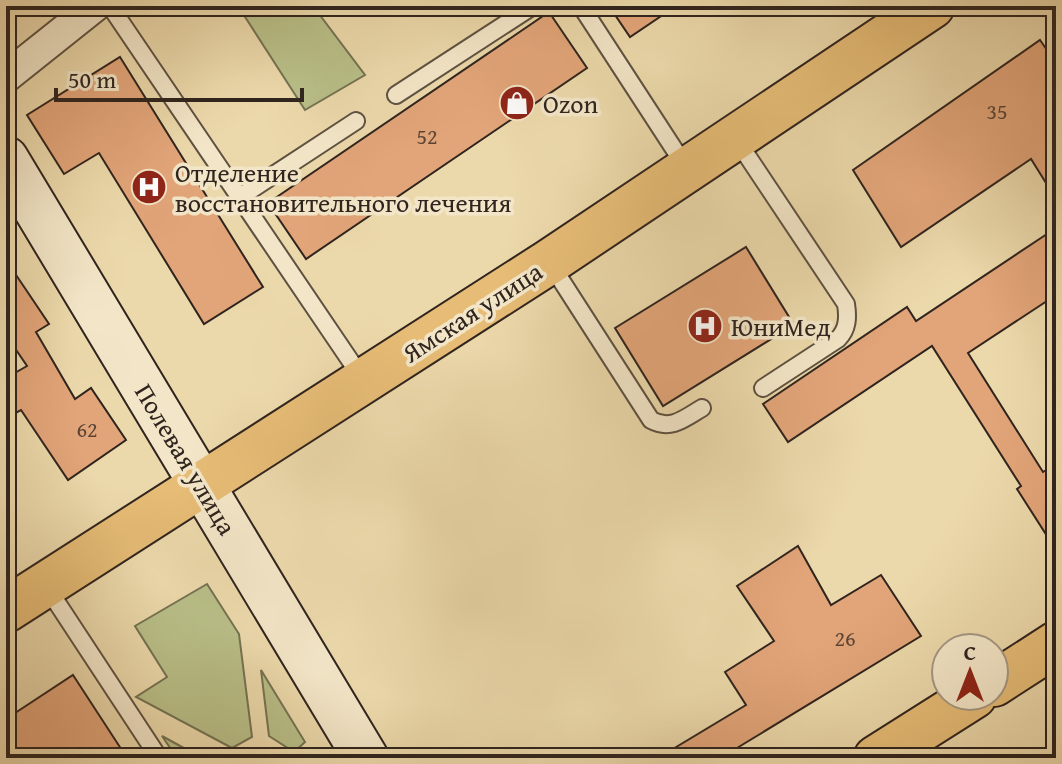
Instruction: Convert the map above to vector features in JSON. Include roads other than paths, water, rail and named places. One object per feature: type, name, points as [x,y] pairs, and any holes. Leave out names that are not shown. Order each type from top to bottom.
[{"type":"main road","name":"Ямская улица","points":[[6,610],[549,262],[932,6]]},
{"type":"main road","points":[[1010,674],[1056,644]]},
{"type":"main road","points":[[876,758],[949,712]]},
{"type":"street","points":[[6,77],[95,6]]},
{"type":"street","name":"Полевая улица","points":[[6,159],[366,758]]},
{"type":"lane","points":[[110,6],[240,197],[298,289],[329,327],[365,382]]},
{"type":"lane","points":[[396,95],[533,6]]},
{"type":"lane","points":[[581,6],[687,170]]},
{"type":"lane","points":[[240,197],[356,121]]},
{"type":"lane","points":[[736,138],[846,304],[847,321],[842,335],[763,388]]},
{"type":"lane","points":[[549,262],[651,420],[662,425],[674,425],[702,408]]},
{"type":"lane","points":[[45,585],[159,758]]},
{"type":"place","name":"Ozon","points":[[517,103]]},
{"type":"place","name":"Отделение восстановительного лечения","points":[[149,187]]},
{"type":"place","name":"ЮниМед","points":[[705,326]]}]
